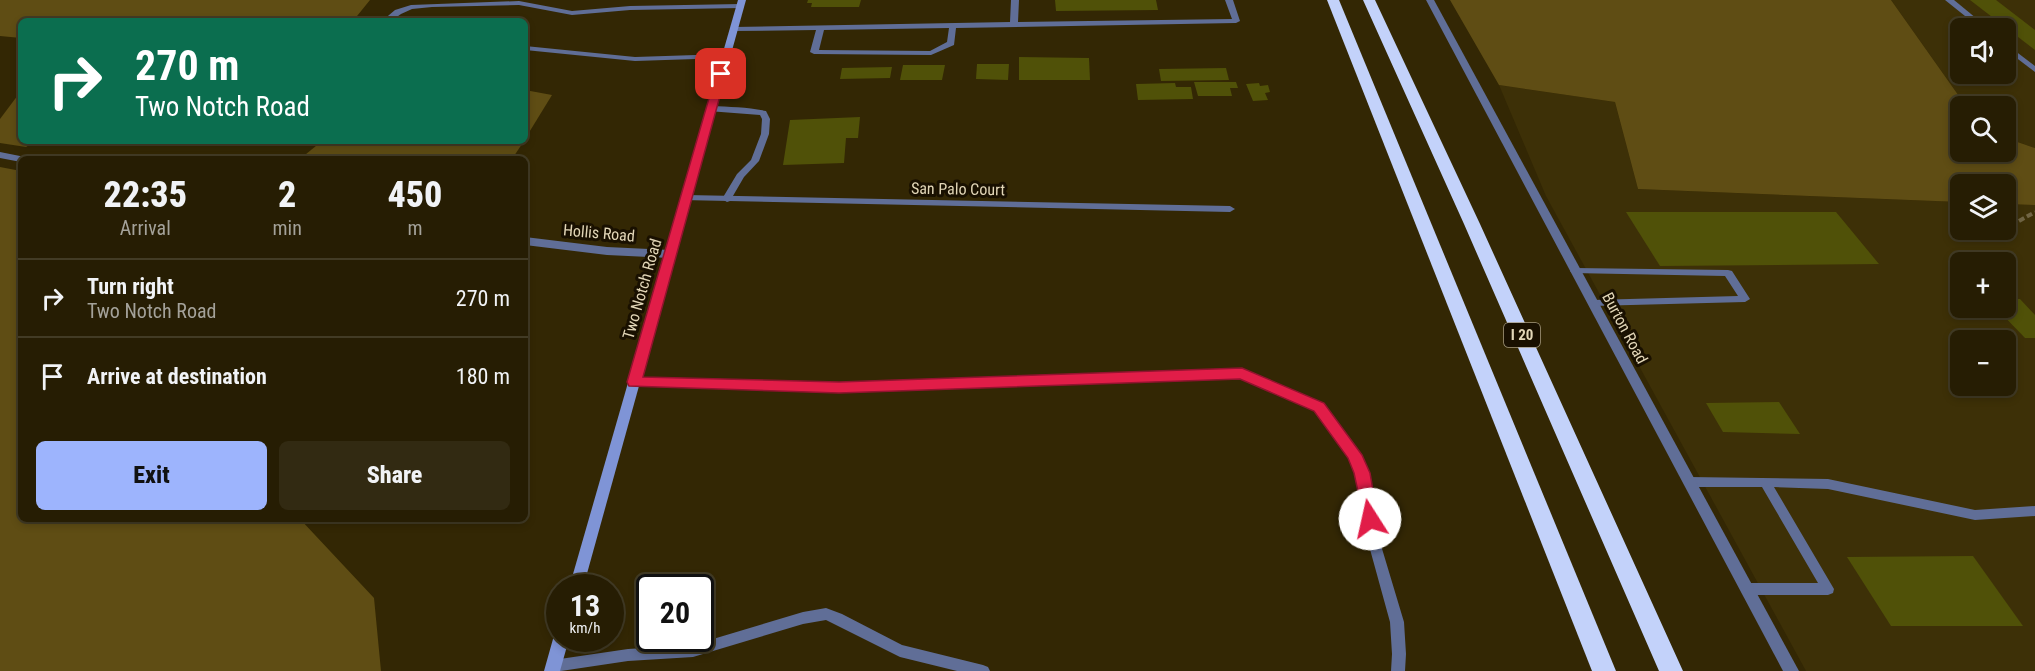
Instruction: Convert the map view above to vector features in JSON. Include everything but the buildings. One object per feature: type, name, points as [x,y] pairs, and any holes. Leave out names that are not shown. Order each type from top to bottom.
[{"type":"highway","points":[[1333,0],[1604,671]]},
{"type":"highway","name":"I 20","points":[[1369,0],[1472,224],[1671,671]]},
{"type":"street","name":"Burton Road","points":[[1430,0],[1791,671]]},
{"type":"street","name":"Two Notch Road","points":[[580,574],[741,3]]},
{"type":"street","points":[[0,155],[18,158]]},
{"type":"street","name":"San Palo Court","points":[[686,198],[1230,209]]},
{"type":"street","name":"Hollis Road","points":[[528,241],[607,251],[670,255]]},
{"type":"street","points":[[553,668],[557,652]]},
{"type":"lane","points":[[1014,24],[1015,0]]},
{"type":"lane","points":[[734,29],[1236,21],[1229,0]]},
{"type":"lane","points":[[1949,0],[1972,18]]},
{"type":"lane","points":[[391,18],[411,7],[432,6],[519,3],[572,13],[741,3]]},
{"type":"lane","points":[[821,27],[814,52],[931,53],[951,43],[953,25]]},
{"type":"lane","points":[[528,48],[635,59],[726,56]]},
{"type":"lane","points":[[2016,54],[2035,70]]},
{"type":"lane","points":[[711,109],[754,111],[763,113],[766,119],[765,134],[755,161],[740,176],[727,199]]},
{"type":"lane","points":[[1575,271],[1728,273],[1745,299],[1593,303]]},
{"type":"lane","points":[[634,382],[839,388],[1242,374],[1319,407],[1355,455],[1362,473],[1374,542],[1397,622],[1398,671]]},
{"type":"lane","points":[[1689,482],[1828,484],[1975,515],[2035,511]]},
{"type":"lane","points":[[1747,589],[1828,589],[1765,482]]},
{"type":"lane","points":[[553,668],[628,655],[693,651],[803,618],[826,614],[900,651],[983,671]]},
{"type":"path","points":[[2019,221],[2035,212]]},
{"type":"shaded area","points":[[0,0],[370,0],[355,18],[18,18],[18,38],[0,36]]},
{"type":"shaded area","points":[[1450,0],[1891,0],[1959,96],[1950,96],[1950,162],[2016,162],[2016,141],[2035,148],[2035,205],[2016,204],[2016,174],[1950,174],[1950,202],[1638,189],[1615,102],[1499,85]]},
{"type":"shaded area","points":[[1891,0],[2035,0],[2035,148],[2016,141],[2016,96],[1959,96],[1950,84],[2016,84],[2016,18],[1950,18],[1950,83]]},
{"type":"shaded area","points":[[1499,85],[1615,102],[1638,189],[1950,202],[1950,240],[2016,240],[2016,204],[2035,205],[2035,671],[1806,671],[1546,196]]},
{"type":"shaded area","points":[[528,91],[552,95],[528,134]]},
{"type":"shaded area","points":[[18,95],[18,144],[30,144],[26,147],[0,143],[0,119]]},
{"type":"shaded area","points":[[318,144],[522,144],[514,156],[304,156]]},
{"type":"shaded area","points":[[0,167],[18,170],[18,522],[303,522],[374,598],[381,671],[0,671]]},
{"type":"route","points":[[721,74],[634,382],[839,388],[1242,374],[1319,407],[1355,455],[1362,473],[1370,519]]}]
